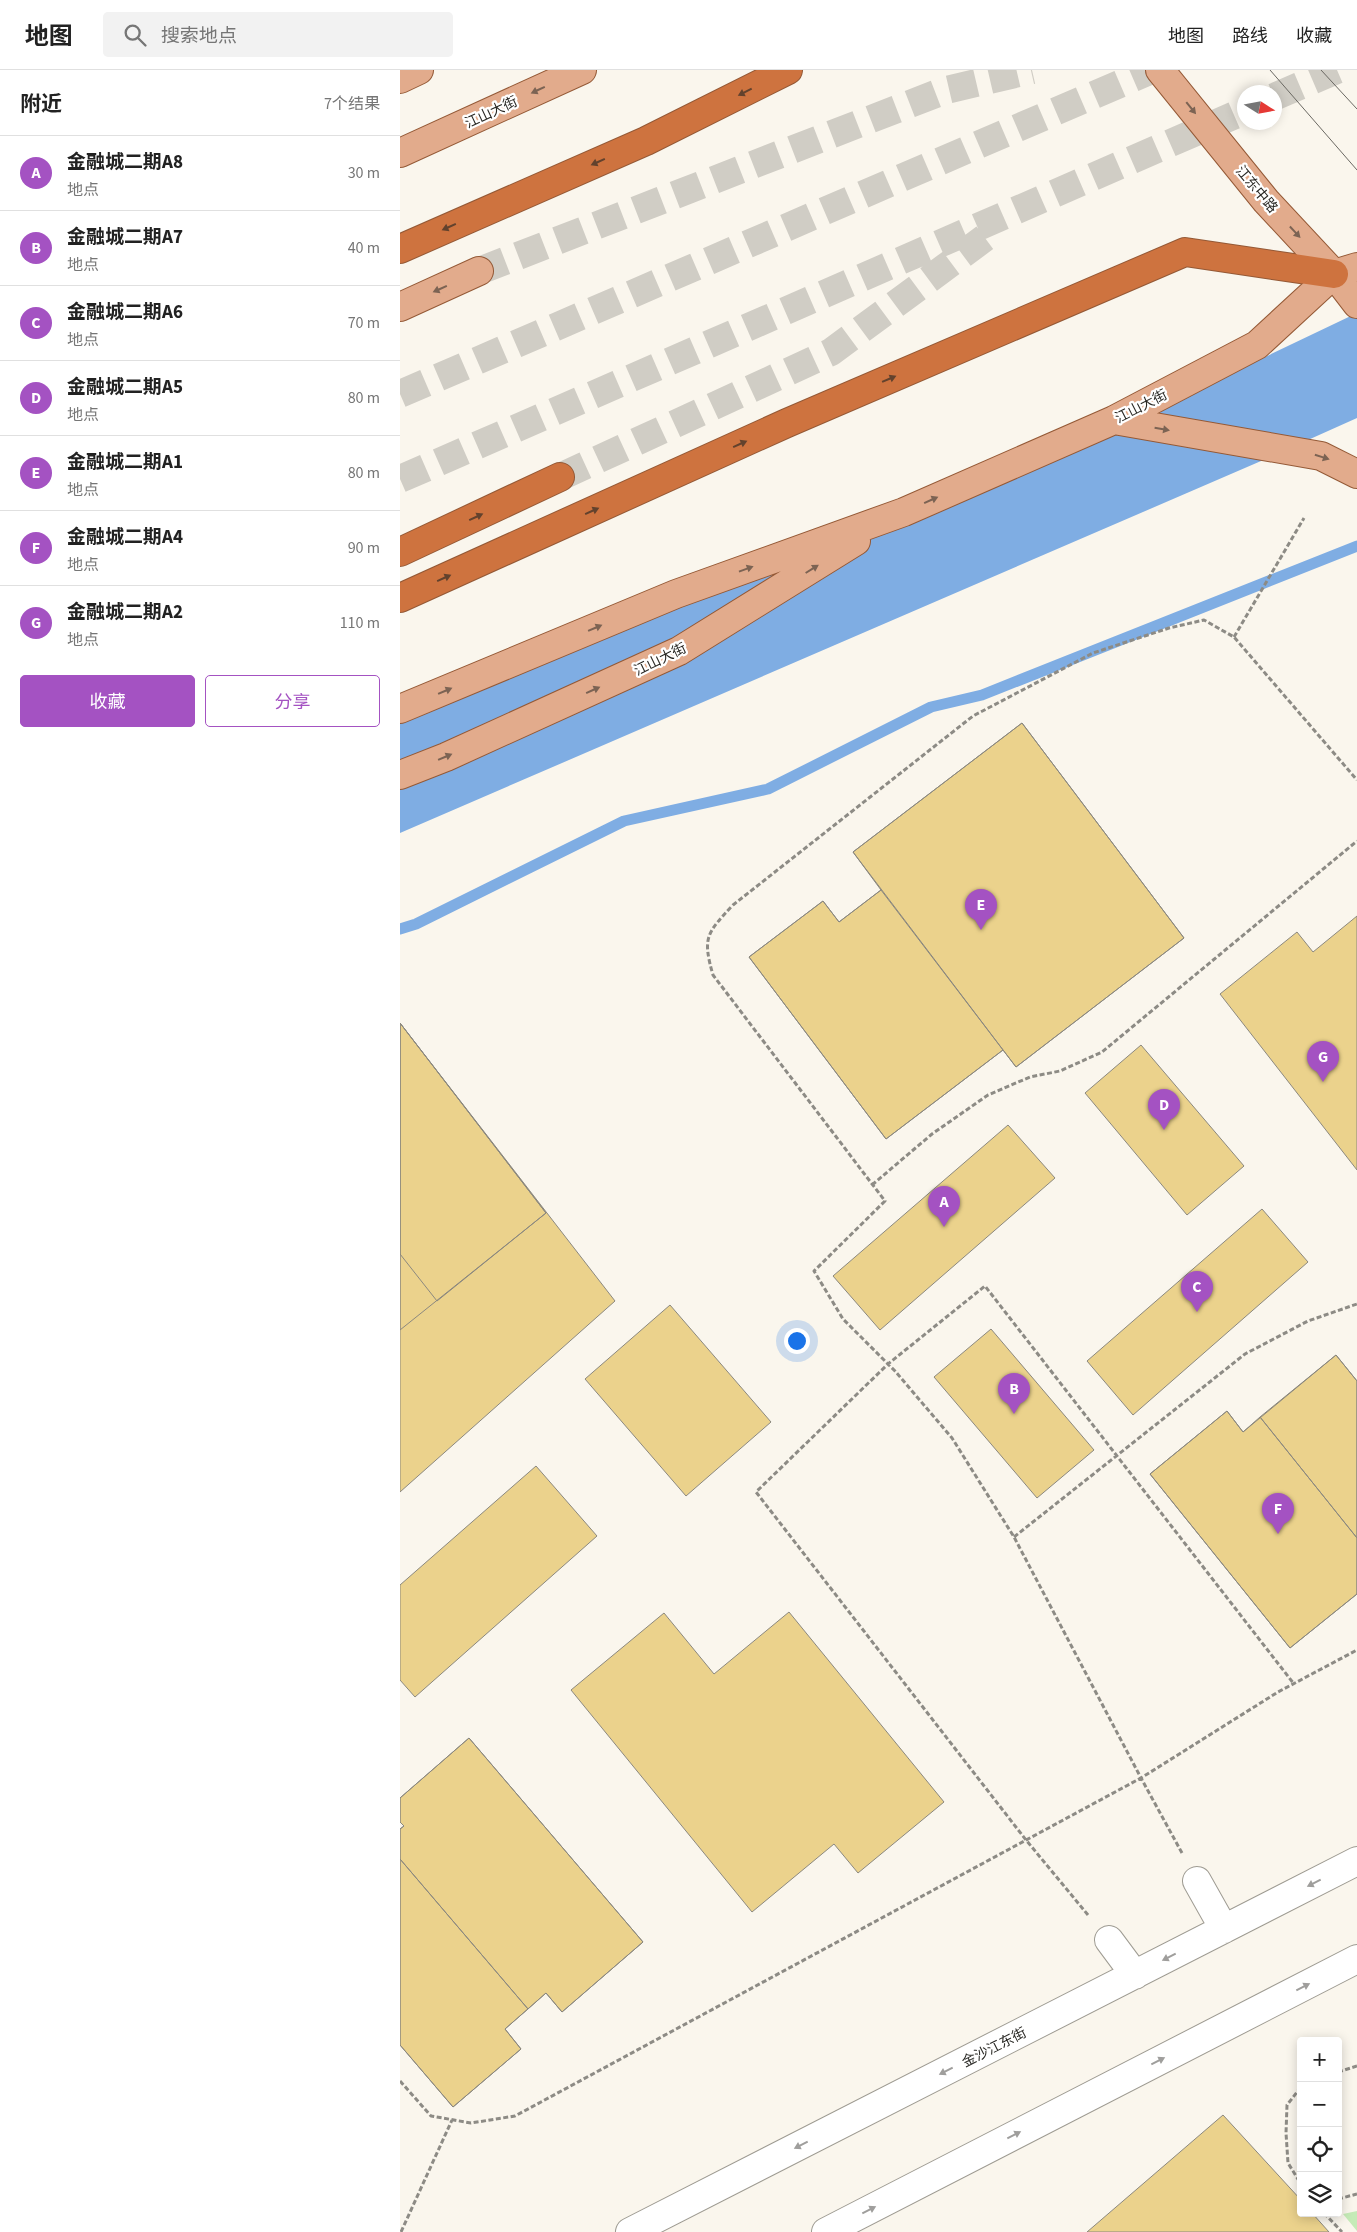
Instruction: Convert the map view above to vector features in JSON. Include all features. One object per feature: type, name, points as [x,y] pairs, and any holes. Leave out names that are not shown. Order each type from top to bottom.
[{"type":"highway","points":[[400,249],[646,141],[788,70]]},
{"type":"highway","points":[[400,598],[787,422],[1185,252],[1346,270]]},
{"type":"highway","points":[[400,552],[560,478]]},
{"type":"main road","points":[[400,79],[419,70]]},
{"type":"main road","name":"江山大街","points":[[400,153],[582,70]]},
{"type":"main road","name":"江东中路","points":[[1160,70],[1266,201],[1346,270],[1357,304]]},
{"type":"main road","name":"江山大街","points":[[400,709],[676,594],[904,512],[1114,420],[1257,345],[1346,270]]},
{"type":"main road","points":[[400,307],[479,271]]},
{"type":"main road","points":[[1114,420],[1321,456],[1357,474]]},
{"type":"main road","name":"江山大街","points":[[400,775],[446,757],[679,651],[904,512]]},
{"type":"street","name":"金沙江东街","points":[[630,2232],[1357,1861]]},
{"type":"street","points":[[1197,1881],[1224,1929]]},
{"type":"street","points":[[1109,1940],[1135,1974]]},
{"type":"street","points":[[826,2232],[1357,1959]]},
{"type":"path","points":[[1234,636],[1304,518]]},
{"type":"path","points":[[1197,1881],[1014,1537],[952,1438],[888,1364],[843,1319],[814,1270],[885,1201],[713,975],[707,952],[711,929],[733,905],[973,716],[1093,653],[1169,628],[1204,620],[1234,636],[1357,780]]},
{"type":"path","points":[[872,1184],[932,1134],[988,1095],[1030,1077],[1060,1071],[1102,1052],[1357,842]]},
{"type":"path","points":[[1109,1940],[1026,1840],[756,1492],[888,1364],[985,1286],[1294,1684]]},
{"type":"path","points":[[1014,1537],[1244,1354],[1308,1321],[1357,1304]]},
{"type":"path","points":[[400,2081],[431,2116],[471,2123],[515,2116],[1141,1778],[1294,1684],[1357,1650]]},
{"type":"path","points":[[1342,2071],[1357,2066]]},
{"type":"path","points":[[1297,2092],[1287,2105],[1286,2133],[1288,2163],[1297,2178]]},
{"type":"path","points":[[401,2232],[452,2120]]},
{"type":"path","points":[[1342,2198],[1357,2194]]},
{"type":"path","points":[[1328,2217],[1342,2232]]},
{"type":"green space","points":[[1357,2211],[1357,2231],[1343,2214]]},
{"type":"water","points":[[1357,313],[1357,418],[400,833],[400,716],[1219,379]]},
{"type":"building","points":[[1022,723],[1184,938],[1016,1067],[1003,1050],[886,1139],[749,957],[823,901],[839,922],[881,890],[853,852]]},
{"type":"building","points":[[1022,723],[1184,938],[1016,1067],[853,852]]},
{"type":"building","points":[[881,890],[1003,1050],[886,1139],[749,957],[823,901],[839,922]]},
{"type":"building","points":[[1357,916],[1357,1170],[1220,994],[1297,932],[1313,952]]},
{"type":"building","points":[[400,1023],[546,1213],[400,1330]]},
{"type":"building","points":[[400,1023],[546,1213],[437,1301],[400,1254]]},
{"type":"building","points":[[400,1023],[615,1301],[400,1492]]},
{"type":"building","points":[[1141,1045],[1244,1166],[1187,1215],[1085,1093]]},
{"type":"building","points":[[1008,1125],[1055,1178],[880,1330],[833,1276]]},
{"type":"building","points":[[1262,1209],[1308,1262],[1133,1415],[1087,1361]]},
{"type":"building","points":[[670,1305],[771,1422],[686,1496],[585,1379]]},
{"type":"building","points":[[991,1329],[1094,1450],[1037,1498],[934,1377]]},
{"type":"building","points":[[1336,1355],[1357,1381],[1357,1594],[1290,1648],[1150,1474],[1227,1411],[1243,1432]]},
{"type":"building","points":[[1336,1355],[1357,1381],[1357,1538],[1260,1417]]},
{"type":"building","points":[[1227,1411],[1243,1432],[1260,1417],[1357,1538],[1357,1594],[1290,1648],[1150,1474]]},
{"type":"building","points":[[536,1466],[597,1536],[415,1697],[400,1680],[400,1585]]},
{"type":"building","points":[[789,1612],[944,1802],[858,1873],[834,1844],[752,1912],[571,1690],[664,1613],[714,1674]]},
{"type":"building","points":[[469,1738],[643,1942],[562,2012],[546,1993],[505,2029],[521,2049],[453,2107],[400,2045],[400,1829],[404,1826],[400,1822],[400,1798]]},
{"type":"building","points":[[469,1738],[643,1942],[562,2012],[546,1993],[528,2009],[400,1859],[400,1829],[404,1826],[400,1822],[400,1798]]},
{"type":"building","points":[[400,1859],[528,2009],[505,2029],[521,2049],[453,2107],[400,2045]]},
{"type":"building","points":[[1223,2115],[1297,2196],[1297,2217],[1316,2217],[1329,2232],[1087,2232]]},
{"type":"waterway","points":[[400,929],[416,924],[624,821],[768,789],[931,707],[982,695],[1357,546]]},
{"type":"tunnel","points":[[479,271],[946,90],[1032,70]]},
{"type":"tunnel","points":[[400,394],[1152,70]]},
{"type":"tunnel","points":[[1282,94],[1337,70]]},
{"type":"tunnel","points":[[400,479],[1237,114]]},
{"type":"tunnel","points":[[560,477],[831,352],[990,234]]},
{"type":"tram line","points":[[1270,70],[1357,170]]},
{"type":"tram line","points":[[1321,70],[1357,109]]},
{"type":"place","name":"金融城二期A1","points":[[981,930]]},
{"type":"place","name":"金融城二期A2","points":[[1323,1082]]},
{"type":"place","name":"金融城二期A5","points":[[1164,1130]]},
{"type":"place","name":"金融城二期A8","points":[[944,1227]]},
{"type":"place","name":"金融城二期A6","points":[[1197,1312]]},
{"type":"place","name":"金融城二期A7","points":[[1014,1414]]},
{"type":"place","name":"金融城二期A4","points":[[1278,1534]]}]
